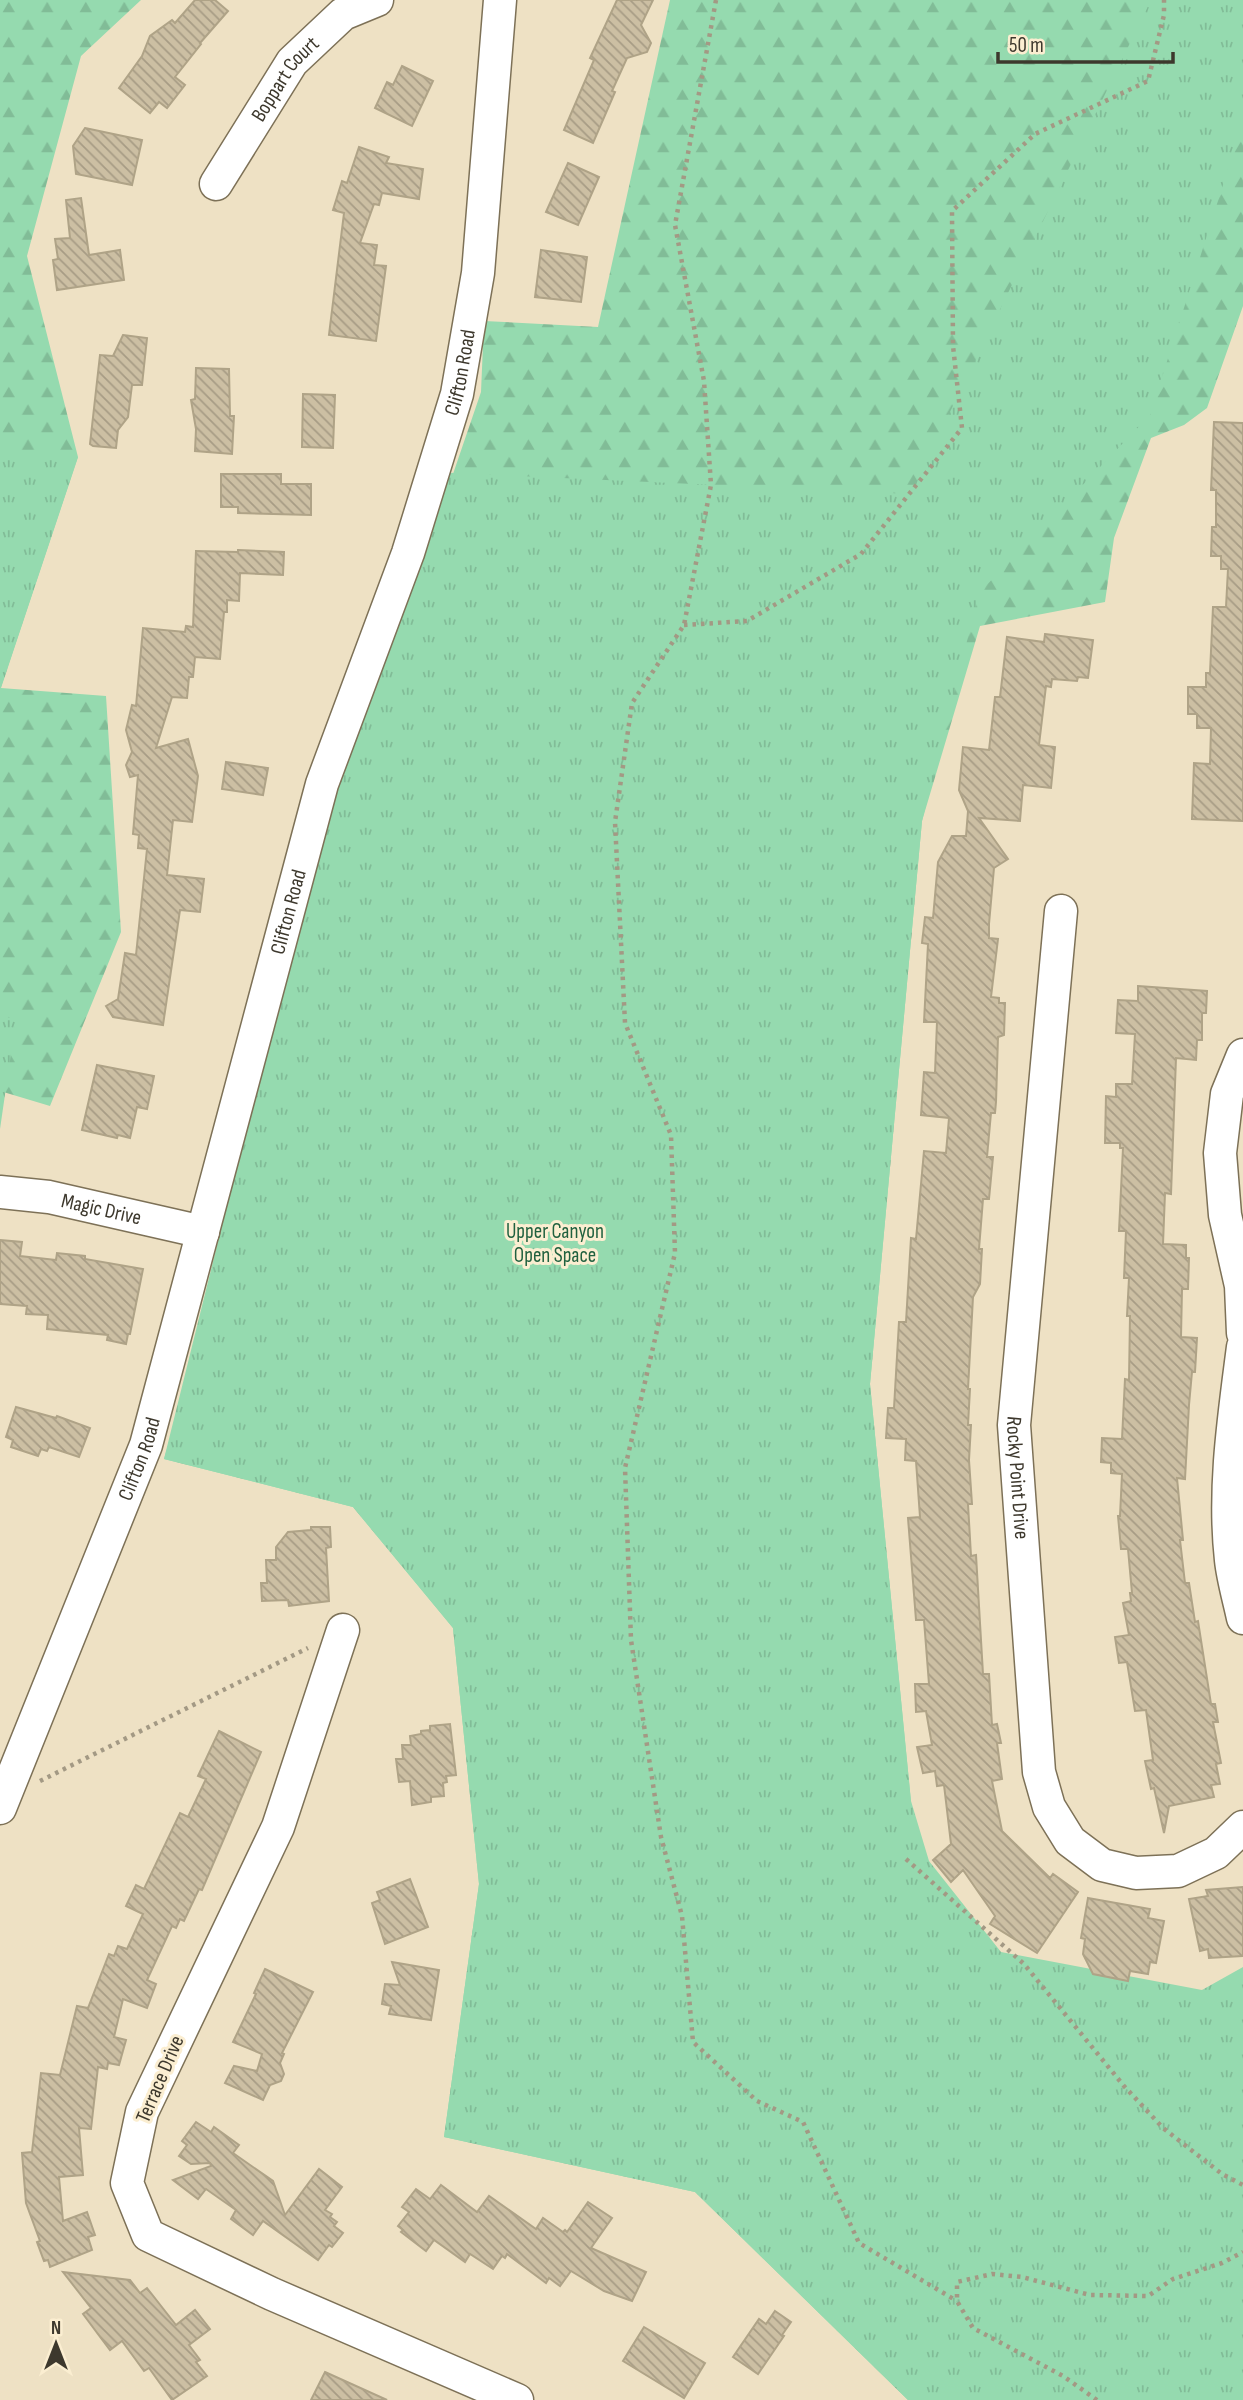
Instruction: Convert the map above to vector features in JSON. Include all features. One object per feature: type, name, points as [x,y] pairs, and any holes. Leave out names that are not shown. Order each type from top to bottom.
[{"type":"street","name":"Boppart Court","points":[[216,184],[292,62],[343,14],[377,0]]},
{"type":"street","name":"Clifton Road","points":[[2,1803],[146,1445],[322,785],[408,553],[457,394],[478,273],[500,0]]},
{"type":"street","name":"Rocky Point Drive","points":[[1061,911],[1014,1425],[1039,1772],[1049,1807],[1070,1841],[1102,1865],[1136,1873],[1178,1871],[1216,1853],[1243,1827]]},
{"type":"street","points":[[1243,1055],[1227,1094],[1220,1153],[1225,1215],[1241,1286],[1243,1333]]},
{"type":"street","name":"Magic Drive","points":[[0,1192],[49,1197],[203,1232]]},
{"type":"street","points":[[1243,1346],[1228,1501],[1231,1561],[1243,1618]]},
{"type":"street","name":"Terrace Drive","points":[[343,1630],[278,1827],[142,2112],[127,2183],[148,2235],[272,2294],[517,2400]]},
{"type":"path","points":[[716,0],[675,225],[704,382],[710,485],[684,625],[632,703],[615,822],[625,1023],[671,1135],[675,1253],[625,1468],[631,1640],[661,1838],[682,1916],[693,2042],[757,2101],[803,2122],[859,2243],[957,2301],[973,2328],[1063,2376],[1097,2400]]},
{"type":"path","points":[[684,625],[747,621],[861,554],[962,428],[953,346],[951,211],[1035,134],[1147,81],[1164,15],[1164,0]]},
{"type":"path","points":[[2,1803],[343,1630]]},
{"type":"path","points":[[906,1859],[1024,1964],[1163,2129],[1222,2174],[1243,2185]]},
{"type":"path","points":[[957,2301],[957,2282],[992,2274],[1022,2277],[1090,2295],[1148,2296],[1173,2279],[1222,2263],[1243,2252]]},
{"type":"green space","points":[[0,0],[141,0],[81,56],[27,256],[78,457],[1,688],[106,696],[121,932],[50,1106],[0,1091]]},
{"type":"green space","name":"Upper Canyon Open Space","points":[[670,0],[1243,0],[1243,306],[1207,408],[1184,425],[1151,438],[1114,538],[1105,602],[980,626],[922,821],[870,1384],[911,1802],[742,2107],[1243,2400],[908,2400],[695,2192],[444,2137],[479,1884],[453,1628],[353,1507],[164,1459],[439,515],[481,392],[484,321],[598,327]]},
{"type":"green space","name":"Upper Canyon Open Space","points":[[1151,0],[1243,0],[1243,122],[1150,415],[979,593],[922,821],[870,1384],[911,1801],[929,1861],[1001,1952],[1202,1990],[1243,1967],[1243,2400],[908,2400],[695,2192],[444,2137],[479,1884],[453,1628],[353,1507],[164,1459],[279,996],[334,793],[433,472],[910,494]]},
{"type":"green space","points":[[0,454],[78,457],[0,690]]},
{"type":"green space","points":[[0,1016],[16,1019],[0,1129]]},
{"type":"building","points":[[195,0],[215,0],[228,11],[175,77],[185,85],[167,108],[159,102],[150,113],[119,88],[142,56],[150,36],[172,20],[175,23]]},
{"type":"building","points":[[617,0],[653,0],[641,25],[651,43],[647,52],[627,58],[593,143],[564,130],[594,60],[590,58]]},
{"type":"building","points":[[402,66],[433,81],[412,126],[375,108],[387,82],[393,85]]},
{"type":"building","points":[[85,128],[142,140],[132,185],[76,174],[73,146]]},
{"type":"building","points":[[359,147],[389,157],[386,163],[423,169],[419,199],[382,193],[379,205],[374,204],[360,243],[377,245],[374,265],[386,266],[376,341],[329,335],[344,213],[333,210],[342,181],[347,183]]},
{"type":"building","points":[[568,163],[599,177],[578,225],[546,212]]},
{"type":"building","points":[[81,198],[89,255],[120,250],[124,280],[57,290],[53,260],[58,259],[55,239],[70,238],[66,200]]},
{"type":"building","points":[[541,250],[587,257],[581,302],[535,297]]},
{"type":"building","points":[[123,335],[147,338],[142,385],[132,385],[128,417],[118,430],[116,448],[93,446],[90,444],[100,355],[113,356]]},
{"type":"building","points":[[196,368],[229,369],[230,416],[234,416],[232,454],[195,451],[196,429],[191,400],[195,399]]},
{"type":"building","points":[[303,394],[335,395],[333,448],[302,447]]},
{"type":"building","points":[[1214,422],[1243,423],[1243,821],[1192,819],[1194,763],[1210,764],[1211,728],[1197,728],[1197,714],[1188,714],[1188,687],[1206,687],[1206,673],[1210,673],[1213,607],[1226,607],[1228,569],[1221,569],[1221,556],[1211,556],[1212,527],[1216,527],[1216,490],[1211,490]]},
{"type":"building","points":[[221,474],[281,474],[281,484],[311,484],[311,515],[238,513],[238,507],[221,507]]},
{"type":"building","points":[[196,551],[284,552],[283,575],[240,573],[239,601],[227,600],[227,612],[224,612],[220,659],[195,657],[187,698],[172,697],[156,748],[188,739],[198,776],[192,822],[173,820],[167,875],[204,879],[200,912],[180,910],[163,1025],[113,1017],[106,1006],[118,999],[125,953],[136,955],[147,849],[138,848],[139,835],[133,834],[138,775],[130,777],[126,765],[132,752],[126,730],[132,705],[136,706],[143,628],[185,632],[186,626],[193,627]]},
{"type":"building","points":[[1045,634],[1093,640],[1088,678],[1078,677],[1077,681],[1052,679],[1051,687],[1046,686],[1039,745],[1055,747],[1051,788],[1023,785],[1020,821],[979,818],[1008,859],[994,868],[989,924],[989,938],[998,939],[991,997],[999,998],[999,1003],[1005,1003],[1004,1035],[998,1037],[995,1113],[991,1113],[987,1157],[993,1157],[989,1199],[983,1199],[979,1249],[982,1249],[980,1284],[973,1297],[968,1389],[968,1425],[971,1425],[969,1460],[972,1504],[968,1504],[971,1556],[976,1555],[983,1674],[989,1674],[992,1725],[997,1724],[1001,1743],[997,1743],[1002,1779],[992,1781],[1002,1831],[1050,1878],[1053,1874],[1078,1892],[1037,1953],[990,1924],[995,1916],[963,1870],[951,1882],[933,1860],[951,1844],[944,1785],[937,1786],[935,1771],[923,1773],[917,1747],[932,1745],[926,1711],[916,1712],[915,1684],[929,1684],[924,1620],[916,1620],[908,1518],[920,1517],[916,1461],[905,1460],[906,1439],[886,1438],[888,1408],[894,1408],[899,1322],[906,1322],[911,1238],[916,1239],[924,1151],[946,1153],[949,1118],[921,1115],[924,1072],[935,1073],[937,1022],[924,1022],[928,944],[922,943],[925,917],[933,918],[938,862],[952,836],[966,836],[968,811],[959,790],[963,747],[989,750],[995,697],[1000,697],[1007,637],[1044,642]]},
{"type":"building","points":[[226,762],[268,768],[263,795],[222,789]]},
{"type":"building","points":[[1138,986],[1207,991],[1206,1013],[1202,1013],[1202,1040],[1197,1040],[1196,1060],[1176,1058],[1171,1194],[1165,1193],[1163,1244],[1186,1245],[1186,1258],[1189,1258],[1188,1289],[1182,1289],[1181,1337],[1197,1338],[1189,1405],[1185,1479],[1177,1478],[1183,1540],[1180,1540],[1185,1583],[1189,1583],[1211,1704],[1215,1704],[1218,1722],[1213,1722],[1221,1763],[1216,1764],[1220,1784],[1211,1785],[1214,1797],[1169,1806],[1164,1833],[1145,1761],[1153,1760],[1146,1710],[1135,1711],[1127,1662],[1119,1663],[1115,1637],[1129,1635],[1123,1603],[1131,1601],[1132,1593],[1128,1549],[1121,1549],[1118,1516],[1122,1474],[1111,1473],[1111,1463],[1101,1462],[1102,1438],[1122,1439],[1125,1379],[1129,1380],[1130,1316],[1127,1316],[1129,1278],[1124,1278],[1126,1231],[1119,1231],[1123,1148],[1120,1148],[1120,1143],[1105,1143],[1106,1096],[1116,1097],[1116,1084],[1132,1084],[1135,1034],[1116,1033],[1118,1000],[1138,1001]]},
{"type":"building","points":[[97,1065],[154,1076],[147,1109],[137,1107],[130,1138],[118,1135],[117,1138],[82,1130]]},
{"type":"building","points":[[0,1240],[22,1242],[20,1256],[56,1260],[57,1253],[85,1256],[85,1259],[143,1269],[126,1344],[107,1340],[108,1335],[47,1329],[48,1315],[26,1314],[27,1306],[0,1304]]},
{"type":"building","points":[[16,1407],[56,1418],[57,1416],[90,1428],[79,1457],[49,1447],[47,1451],[41,1449],[38,1456],[11,1447],[13,1440],[6,1437]]},
{"type":"building","points":[[311,1527],[330,1527],[331,1547],[326,1548],[329,1601],[289,1606],[288,1600],[262,1601],[261,1583],[267,1583],[266,1560],[276,1560],[276,1547],[288,1532],[311,1530]]},
{"type":"building","points":[[450,1724],[456,1775],[446,1776],[447,1782],[443,1783],[444,1796],[431,1797],[431,1802],[412,1805],[410,1781],[399,1782],[396,1759],[403,1759],[402,1745],[411,1745],[410,1736],[430,1730],[430,1726]]},
{"type":"building","points":[[219,1731],[261,1752],[202,1890],[199,1889],[184,1921],[180,1919],[176,1928],[172,1926],[147,1980],[156,1984],[147,2008],[123,1999],[114,2037],[126,2040],[119,2065],[108,2063],[107,2069],[98,2067],[91,2129],[79,2128],[83,2175],[59,2177],[63,2221],[87,2212],[95,2235],[88,2237],[92,2250],[50,2267],[48,2260],[44,2261],[37,2242],[40,2241],[26,2203],[22,2153],[32,2152],[41,2073],[60,2075],[77,2006],[88,2008],[109,1954],[114,1956],[118,1946],[127,1949],[143,1914],[126,1906],[136,1885],[144,1889],[180,1813],[188,1817],[206,1779],[198,1776]]},
{"type":"building","points":[[410,1879],[428,1927],[385,1944],[372,1903],[380,1900],[377,1892]]},
{"type":"building","points":[[1243,1887],[1243,1956],[1209,1958],[1208,1949],[1200,1951],[1189,1899],[1208,1896],[1206,1890]]},
{"type":"building","points":[[1088,1898],[1150,1909],[1148,1918],[1164,1921],[1156,1963],[1150,1962],[1148,1974],[1130,1971],[1128,1981],[1093,1974],[1083,1954],[1085,1939],[1081,1938]]},
{"type":"building","points":[[392,1962],[439,1970],[431,2020],[389,2014],[391,2006],[382,2004],[385,1984],[400,1985]]},
{"type":"building","points":[[265,1969],[313,1992],[282,2053],[284,2054],[280,2063],[284,2074],[281,2081],[270,2085],[263,2100],[225,2083],[234,2066],[257,2071],[262,2054],[233,2042]]},
{"type":"building","points":[[196,2122],[211,2132],[214,2127],[239,2145],[233,2153],[273,2181],[285,2215],[319,2169],[342,2187],[325,2210],[332,2214],[330,2217],[337,2222],[334,2226],[343,2233],[332,2247],[329,2245],[318,2260],[263,2221],[253,2235],[231,2219],[236,2210],[206,2189],[198,2199],[173,2180],[211,2166],[210,2163],[191,2164],[179,2156],[187,2145],[182,2141]]},
{"type":"building","points":[[441,2185],[477,2212],[489,2196],[536,2229],[543,2218],[567,2232],[588,2202],[612,2218],[591,2248],[646,2272],[632,2301],[604,2291],[571,2271],[560,2286],[549,2278],[546,2283],[507,2254],[505,2258],[502,2256],[493,2269],[470,2254],[465,2262],[434,2240],[426,2251],[401,2232],[403,2230],[398,2226],[409,2212],[402,2207],[416,2189],[430,2199]]},
{"type":"building","points":[[63,2272],[130,2280],[140,2293],[147,2288],[176,2325],[195,2310],[210,2329],[189,2345],[200,2360],[196,2362],[207,2376],[172,2400],[149,2368],[144,2371],[122,2341],[110,2350],[83,2314],[91,2308]]},
{"type":"building","points":[[775,2311],[791,2322],[758,2374],[733,2357],[759,2319],[766,2324]]},
{"type":"building","points":[[644,2327],[705,2363],[684,2398],[623,2361]]},
{"type":"building","points":[[325,2372],[387,2400],[311,2400]]}]
